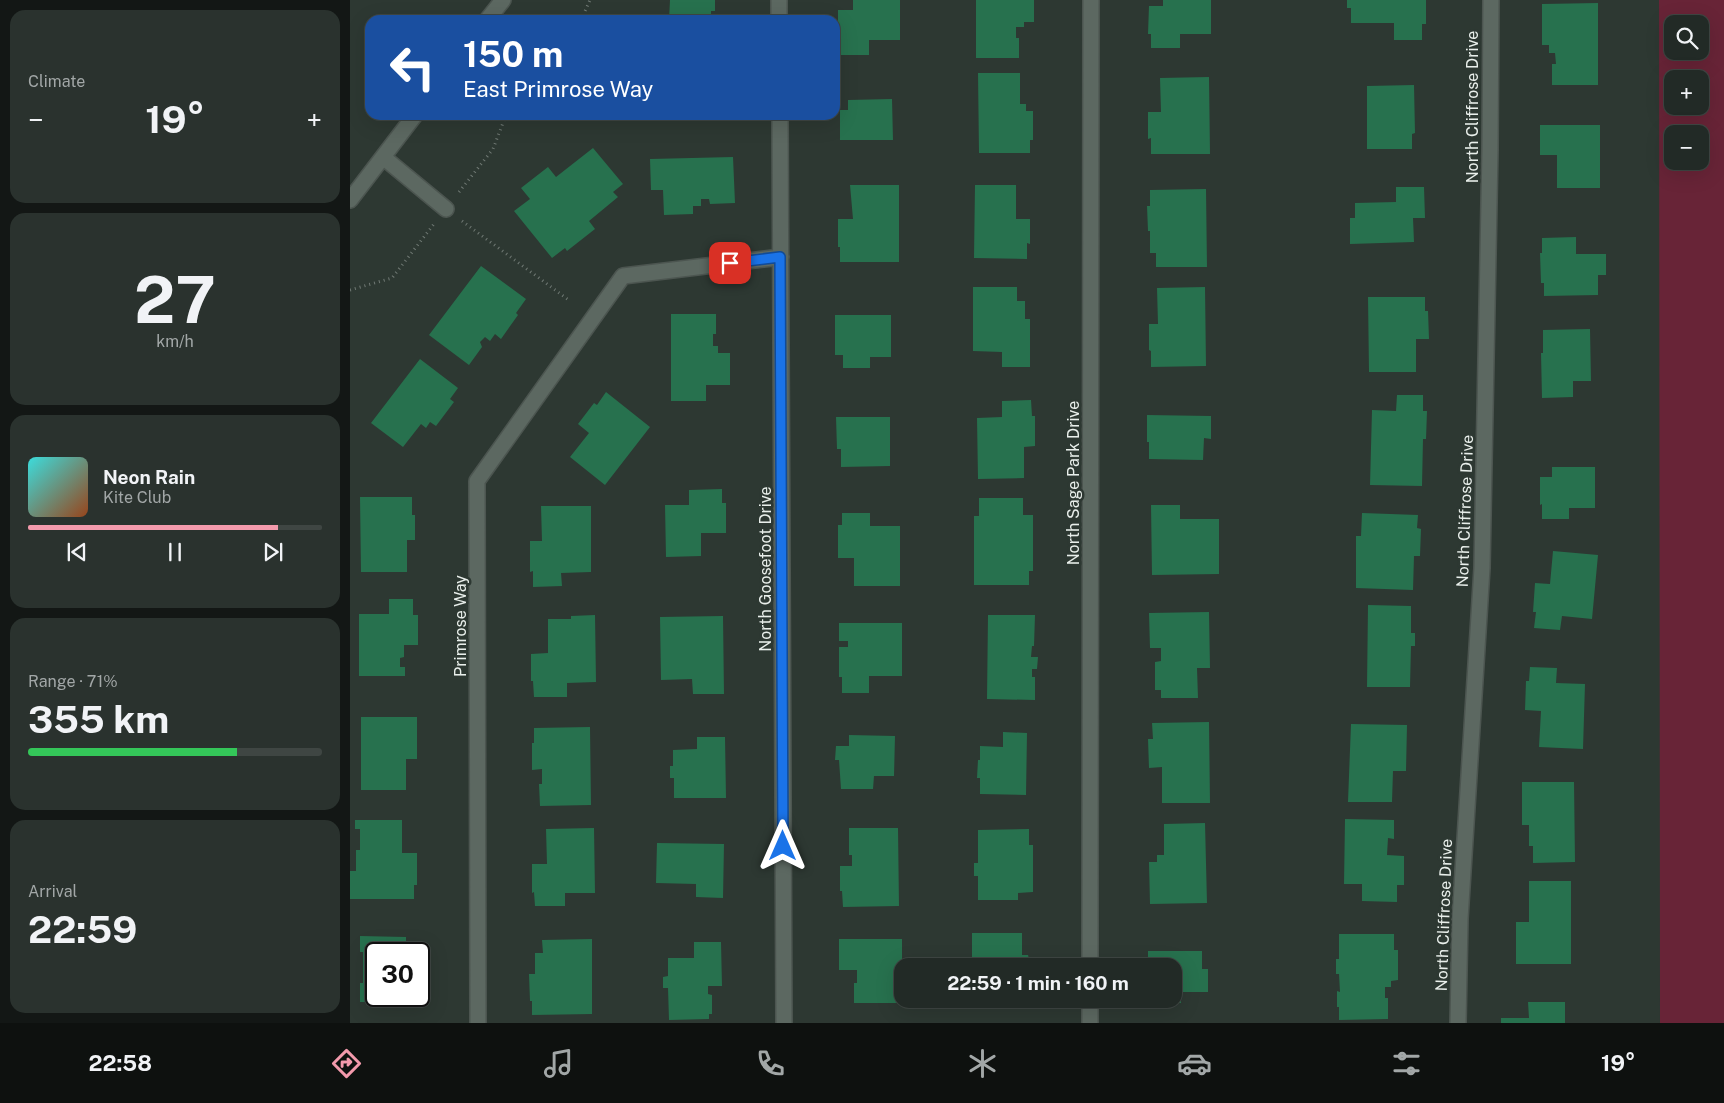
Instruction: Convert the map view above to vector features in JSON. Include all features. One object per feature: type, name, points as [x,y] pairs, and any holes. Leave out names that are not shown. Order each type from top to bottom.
[{"type":"street","points":[[491,15],[503,0]]},
{"type":"street","points":[[779,0],[779,15]]},
{"type":"street","name":"North Sage Park Drive","points":[[1090,958],[1091,0]]},
{"type":"street","name":"North Cliffrose Drive","points":[[1458,1023],[1460,919],[1482,568],[1490,160],[1491,0]]},
{"type":"street","points":[[350,200],[411,120]]},
{"type":"street","name":"North Goosefoot Drive","points":[[780,120],[784,1023]]},
{"type":"street","points":[[383,157],[446,209]]},
{"type":"street","name":"Primrose Way","points":[[478,1023],[477,481],[623,276],[780,257]]},
{"type":"street","points":[[1090,1008],[1090,1023]]},
{"type":"path","points":[[583,15],[590,0]]},
{"type":"path","points":[[446,209],[570,301]]},
{"type":"shaded area","points":[[1659,0],[1724,0],[1724,1023],[1660,1023]]},
{"type":"building","points":[[670,0],[715,0],[715,11],[711,11],[711,15],[669,15]]},
{"type":"building","points":[[853,0],[900,0],[900,40],[869,40],[869,55],[840,55],[840,15],[838,15],[838,10],[853,10]]},
{"type":"building","points":[[976,0],[1034,0],[1034,22],[1024,22],[1024,27],[1016,27],[1016,38],[1019,38],[1019,58],[976,58]]},
{"type":"building","points":[[1163,0],[1211,0],[1211,34],[1180,34],[1180,48],[1151,48],[1151,34],[1148,34],[1149,6],[1163,6]]},
{"type":"building","points":[[1347,0],[1426,0],[1426,24],[1422,24],[1422,40],[1394,40],[1394,23],[1351,23],[1351,8],[1347,8]]},
{"type":"building","points":[[1598,3],[1598,85],[1552,85],[1552,64],[1556,64],[1555,53],[1549,53],[1549,45],[1542,45],[1542,4]]},
{"type":"building","points":[[978,73],[1020,73],[1020,104],[1026,104],[1026,111],[1033,111],[1033,140],[1030,140],[1030,153],[979,153]]},
{"type":"building","points":[[1209,77],[1210,154],[1151,154],[1151,138],[1148,139],[1148,112],[1161,112],[1160,78]]},
{"type":"building","points":[[1414,85],[1415,133],[1412,134],[1412,149],[1367,149],[1367,86]]},
{"type":"building","points":[[892,99],[893,140],[840,140],[840,110],[848,110],[848,100]]},
{"type":"building","points":[[1540,125],[1600,125],[1600,188],[1557,188],[1557,155],[1540,155]]},
{"type":"building","points":[[593,148],[623,184],[613,192],[618,197],[589,221],[595,229],[567,251],[565,248],[552,258],[514,211],[530,199],[521,188],[548,167],[556,177]]},
{"type":"building","points":[[733,157],[735,203],[710,204],[709,199],[701,199],[701,206],[693,206],[693,214],[664,215],[663,190],[651,190],[650,159]]},
{"type":"building","points":[[850,185],[899,185],[899,262],[840,262],[838,219],[853,219]]},
{"type":"building","points":[[975,185],[1016,185],[1016,219],[1030,219],[1030,244],[1027,243],[1027,259],[974,258]]},
{"type":"building","points":[[1396,187],[1424,187],[1425,218],[1413,218],[1414,242],[1350,244],[1350,218],[1355,218],[1355,203],[1396,202]]},
{"type":"building","points":[[1206,189],[1207,267],[1156,267],[1156,253],[1150,253],[1150,231],[1148,231],[1147,206],[1150,206],[1150,190]]},
{"type":"building","points":[[1576,237],[1576,254],[1606,254],[1606,275],[1598,275],[1598,295],[1544,296],[1544,283],[1541,283],[1540,253],[1542,253],[1542,238]]},
{"type":"building","points":[[481,266],[526,299],[516,313],[518,315],[501,339],[495,334],[490,341],[485,337],[480,342],[482,347],[469,365],[429,335]]},
{"type":"building","points":[[973,287],[1017,287],[1017,301],[1025,301],[1025,319],[1030,319],[1030,367],[1002,367],[1002,352],[973,351]]},
{"type":"building","points":[[1205,287],[1206,366],[1151,367],[1149,324],[1158,324],[1157,288]]},
{"type":"building","points":[[1368,297],[1425,297],[1425,311],[1428,311],[1429,339],[1416,339],[1416,372],[1369,372]]},
{"type":"building","points":[[671,314],[716,314],[716,334],[713,334],[713,346],[718,346],[718,353],[730,353],[730,385],[706,385],[706,401],[671,401]]},
{"type":"building","points":[[835,315],[891,315],[891,357],[870,357],[870,368],[843,368],[843,355],[835,355]]},
{"type":"building","points":[[1590,329],[1591,381],[1573,381],[1573,397],[1542,398],[1541,353],[1543,353],[1543,330]]},
{"type":"building","points":[[420,359],[458,388],[450,399],[454,402],[436,426],[430,422],[426,428],[421,424],[403,447],[371,423]]},
{"type":"building","points":[[606,392],[650,427],[605,485],[570,457],[589,433],[578,424],[594,403],[597,405]]},
{"type":"building","points":[[1397,395],[1423,395],[1423,411],[1427,411],[1426,439],[1423,439],[1422,486],[1370,485],[1372,410],[1396,411]]},
{"type":"building","points":[[1031,400],[1032,416],[1035,416],[1035,446],[1024,447],[1024,478],[978,479],[977,418],[1002,417],[1002,401]]},
{"type":"building","points":[[1147,415],[1211,416],[1211,439],[1204,438],[1203,460],[1149,459]]},
{"type":"building","points":[[836,417],[890,417],[890,466],[841,467],[841,449],[837,449]]},
{"type":"building","points":[[1552,467],[1595,467],[1595,508],[1569,508],[1569,519],[1542,519],[1540,477],[1552,477]]},
{"type":"building","points":[[722,489],[722,503],[726,503],[726,533],[701,533],[701,556],[666,557],[665,505],[689,505],[689,490]]},
{"type":"building","points":[[360,497],[412,497],[412,515],[415,515],[415,540],[407,540],[407,572],[361,572]]},
{"type":"building","points":[[979,498],[1023,498],[1023,515],[1033,515],[1033,571],[1029,571],[1029,585],[974,585],[974,516],[979,516]]},
{"type":"building","points":[[1151,505],[1180,505],[1180,519],[1219,519],[1219,574],[1152,575]]},
{"type":"building","points":[[541,506],[591,506],[591,572],[561,573],[562,586],[533,587],[533,571],[530,572],[530,541],[542,541]]},
{"type":"building","points":[[842,513],[870,513],[870,526],[900,526],[900,586],[854,586],[854,558],[838,558],[838,525],[842,525]]},
{"type":"building","points":[[1362,513],[1418,515],[1417,528],[1421,529],[1420,556],[1414,556],[1413,590],[1356,588],[1356,536],[1361,536]]},
{"type":"building","points":[[1553,551],[1598,555],[1592,619],[1562,616],[1560,630],[1534,628],[1536,612],[1533,612],[1535,583],[1550,584]]},
{"type":"building","points":[[389,599],[413,599],[413,615],[418,615],[418,645],[404,645],[404,657],[400,658],[400,667],[405,667],[405,676],[359,676],[359,614],[389,614]]},
{"type":"building","points":[[1368,605],[1411,606],[1411,633],[1415,633],[1415,646],[1411,646],[1410,687],[1367,687]]},
{"type":"building","points":[[1209,612],[1210,668],[1197,668],[1198,698],[1161,698],[1161,690],[1155,690],[1155,662],[1161,661],[1161,648],[1150,648],[1149,613]]},
{"type":"building","points":[[595,615],[596,682],[567,683],[567,697],[534,697],[533,681],[531,681],[531,654],[548,653],[548,619],[571,619],[571,616]]},
{"type":"building","points":[[988,615],[1035,615],[1034,646],[1032,646],[1031,657],[1038,657],[1037,669],[1032,669],[1032,677],[1035,677],[1035,700],[987,699]]},
{"type":"building","points":[[723,616],[724,694],[693,694],[692,679],[661,680],[660,617]]},
{"type":"building","points":[[839,623],[902,623],[902,676],[869,676],[869,693],[842,693],[842,677],[839,677],[839,647],[848,647],[848,641],[839,641]]},
{"type":"building","points":[[1530,667],[1557,668],[1556,683],[1585,684],[1583,749],[1539,747],[1541,711],[1525,710],[1526,681],[1529,681]]},
{"type":"building","points":[[361,717],[417,717],[417,759],[406,759],[406,790],[361,790]]},
{"type":"building","points":[[1209,722],[1210,803],[1162,803],[1162,767],[1149,768],[1148,739],[1153,739],[1152,723]]},
{"type":"building","points":[[1351,724],[1407,725],[1406,771],[1393,771],[1392,802],[1348,802]]},
{"type":"building","points":[[590,727],[591,805],[540,806],[539,784],[542,784],[542,769],[532,770],[534,728]]},
{"type":"building","points":[[1003,732],[1027,733],[1026,795],[980,794],[980,778],[977,778],[980,746],[1003,747]]},
{"type":"building","points":[[849,735],[895,736],[894,776],[874,776],[873,789],[841,789],[839,760],[835,760],[836,746],[849,746]]},
{"type":"building","points":[[697,737],[725,737],[726,798],[674,798],[674,778],[670,778],[670,766],[673,766],[673,750],[697,749]]},
{"type":"building","points":[[1522,782],[1574,782],[1575,862],[1533,863],[1533,846],[1529,846],[1529,825],[1522,825]]},
{"type":"building","points":[[1345,819],[1394,820],[1394,839],[1388,838],[1387,855],[1404,856],[1404,885],[1397,885],[1397,902],[1362,901],[1362,884],[1344,884]]},
{"type":"building","points":[[355,820],[402,820],[402,853],[417,853],[417,885],[414,885],[414,899],[350,899],[350,871],[356,871],[356,850],[360,850],[360,829],[355,829]]},
{"type":"building","points":[[1205,823],[1207,903],[1150,904],[1149,862],[1157,862],[1157,855],[1164,855],[1164,824]]},
{"type":"building","points":[[594,828],[595,893],[565,893],[565,906],[535,906],[534,892],[532,893],[532,864],[547,864],[546,829]]},
{"type":"building","points":[[849,828],[898,828],[899,906],[843,907],[842,891],[840,891],[840,866],[852,866],[852,855],[849,855]]},
{"type":"building","points":[[1029,829],[1029,845],[1033,845],[1033,892],[1018,893],[1018,900],[978,900],[978,876],[974,876],[974,863],[978,863],[978,830]]},
{"type":"building","points":[[657,843],[724,844],[723,898],[696,897],[696,884],[656,883]]},
{"type":"building","points":[[1529,881],[1571,881],[1571,964],[1516,964],[1516,922],[1529,922]]},
{"type":"building","points":[[972,933],[1022,933],[1022,955],[1028,955],[1029,958],[977,958],[972,958]]},
{"type":"building","points":[[1339,934],[1394,934],[1394,950],[1398,950],[1398,980],[1391,981],[1391,987],[1385,987],[1385,998],[1388,998],[1388,1019],[1339,1020],[1337,991],[1340,992],[1339,974],[1336,974],[1336,959],[1339,959]]},
{"type":"building","points":[[360,936],[406,937],[406,942],[365,942],[365,1002],[360,1002],[360,983],[363,983],[363,952],[360,952]]},
{"type":"building","points":[[592,939],[592,1014],[532,1015],[529,974],[535,974],[535,953],[543,953],[542,940]]},
{"type":"building","points":[[839,939],[902,939],[902,958],[894,958],[894,1003],[854,1003],[854,983],[857,983],[857,970],[839,970]]},
{"type":"building","points":[[694,942],[721,942],[722,986],[708,986],[708,994],[712,995],[712,1014],[709,1014],[709,1019],[669,1020],[668,988],[663,988],[663,977],[668,976],[668,958],[694,958]]},
{"type":"building","points":[[1148,951],[1202,951],[1202,969],[1208,969],[1208,992],[1182,992],[1182,958],[1148,958]]},
{"type":"building","points":[[1528,1002],[1565,1002],[1565,1023],[1501,1023],[1501,1018],[1529,1018]]},
{"type":"route","points":[[730,263],[780,257],[783,846]]}]
